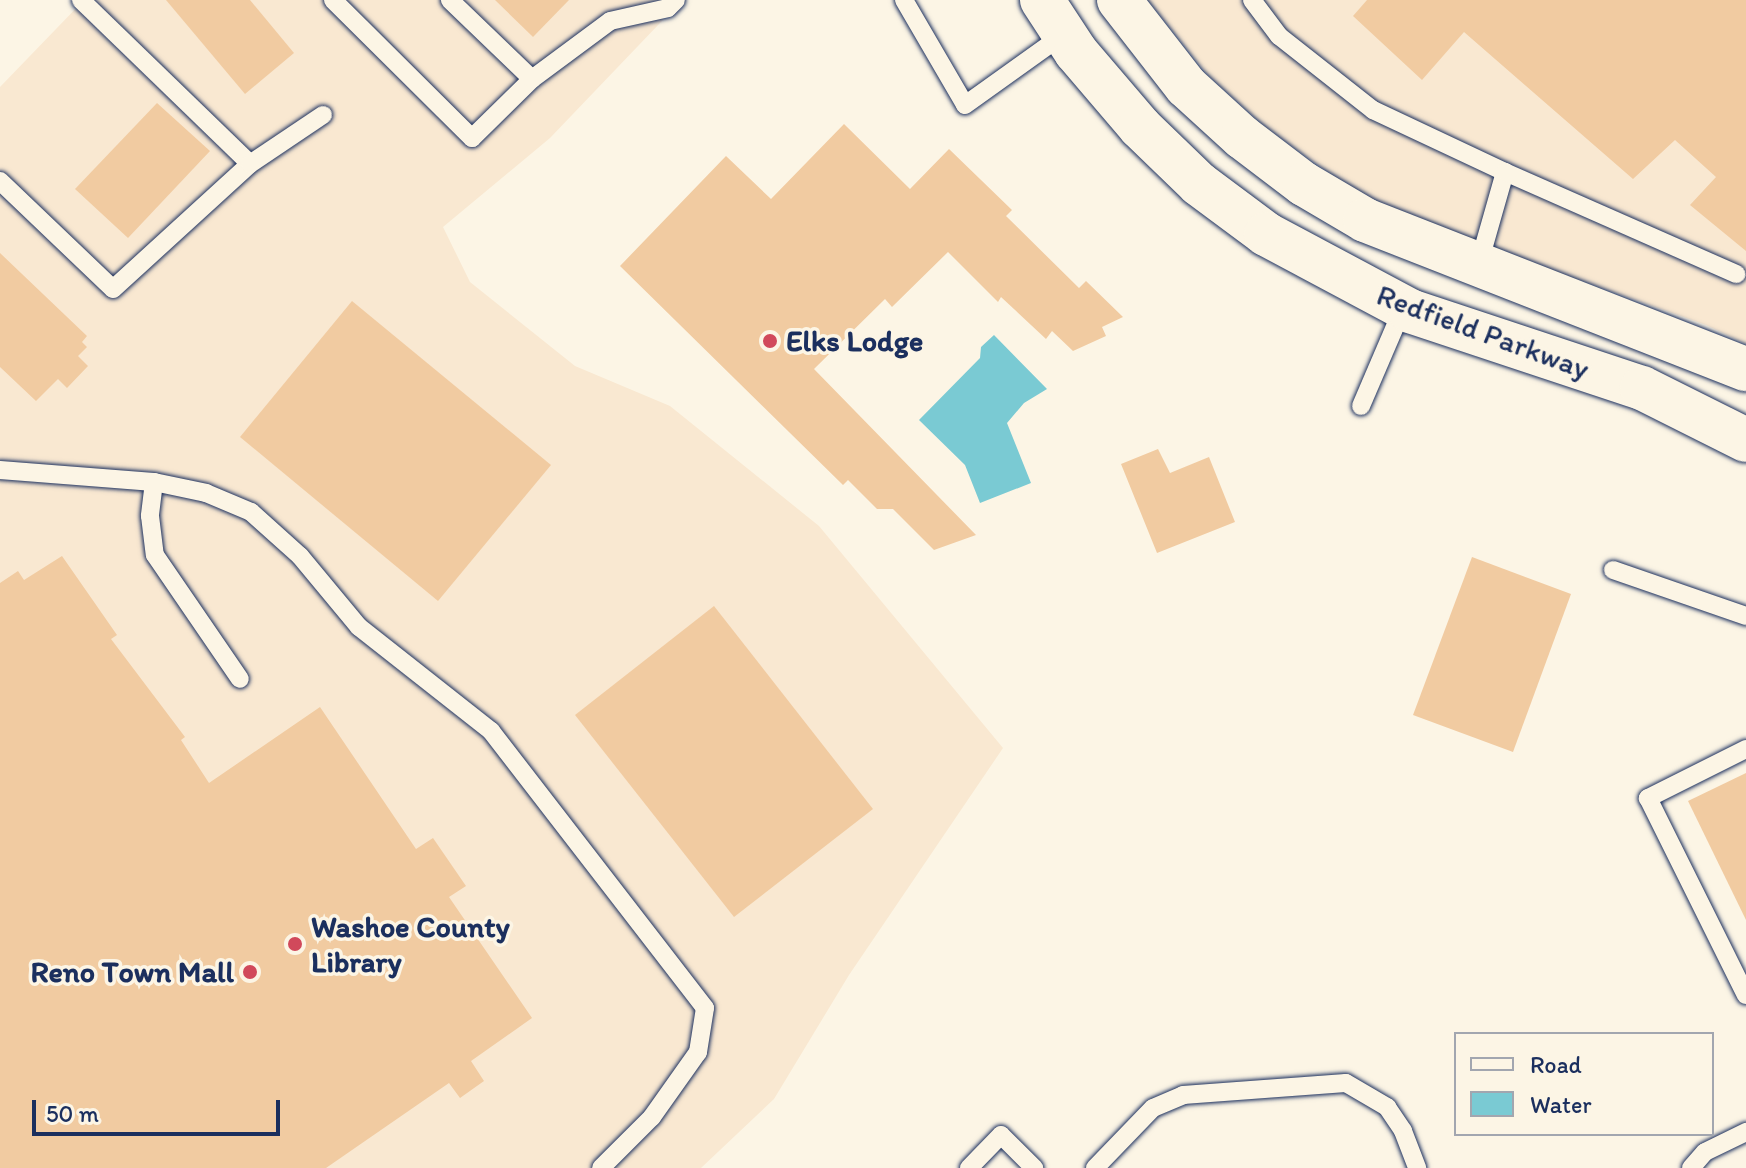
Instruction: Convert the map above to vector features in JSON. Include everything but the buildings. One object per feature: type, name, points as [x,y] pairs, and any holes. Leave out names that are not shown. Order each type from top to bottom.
[{"type":"street","name":"Redfield Parkway","points":[[1119,0],[1186,86],[1304,184],[1365,220],[1478,267],[1746,369]]},
{"type":"street","name":"Redfield Parkway","points":[[1063,11],[1140,127],[1199,184],[1266,234],[1403,308],[1642,388],[1746,440]]},
{"type":"lane","points":[[81,0],[250,164]]},
{"type":"lane","points":[[333,0],[472,138],[532,79],[610,21],[668,8],[676,0]]},
{"type":"lane","points":[[450,0],[532,79]]},
{"type":"lane","points":[[904,0],[965,105],[1063,11]]},
{"type":"lane","points":[[1252,0],[1279,36],[1373,110],[1736,274]]},
{"type":"lane","points":[[0,181],[113,289],[250,164],[323,115]]},
{"type":"lane","points":[[1478,267],[1505,172]]},
{"type":"lane","points":[[1361,406],[1403,308]]},
{"type":"lane","points":[[0,470],[154,482],[206,493],[251,512],[300,556],[359,627],[491,731],[705,1008],[698,1052],[652,1117],[601,1168]]},
{"type":"lane","points":[[154,482],[150,516],[155,555],[240,679]]},
{"type":"lane","points":[[1613,570],[1746,616]]},
{"type":"lane","points":[[1746,749],[1648,798],[1746,995]]},
{"type":"lane","points":[[1095,1168],[1153,1108],[1183,1095],[1346,1083],[1387,1107],[1403,1131],[1417,1168]]},
{"type":"lane","points":[[1691,1168],[1705,1152],[1746,1132]]},
{"type":"lane","points":[[969,1168],[1001,1135],[1034,1168]]},
{"type":"shaded area","name":"Reno Town Mall","points":[[84,0],[682,0],[550,138],[443,227],[470,282],[575,366],[670,406],[819,526],[1003,748],[849,975],[774,1099],[701,1168],[0,1168],[0,87]]},
{"type":"shaded area","points":[[1148,0],[1746,0],[1746,344],[1706,325],[1419,223],[1345,184],[1268,129],[1209,76]]},
{"type":"water","points":[[994,335],[1047,389],[1024,403],[1007,423],[1031,483],[980,503],[965,465],[919,420],[980,358],[981,347]]},
{"type":"place","name":"Elks Lodge","points":[[770,341]]},
{"type":"place","name":"Washoe County Library","points":[[295,944]]},
{"type":"place","name":"Reno Town Mall","points":[[250,972]]}]
